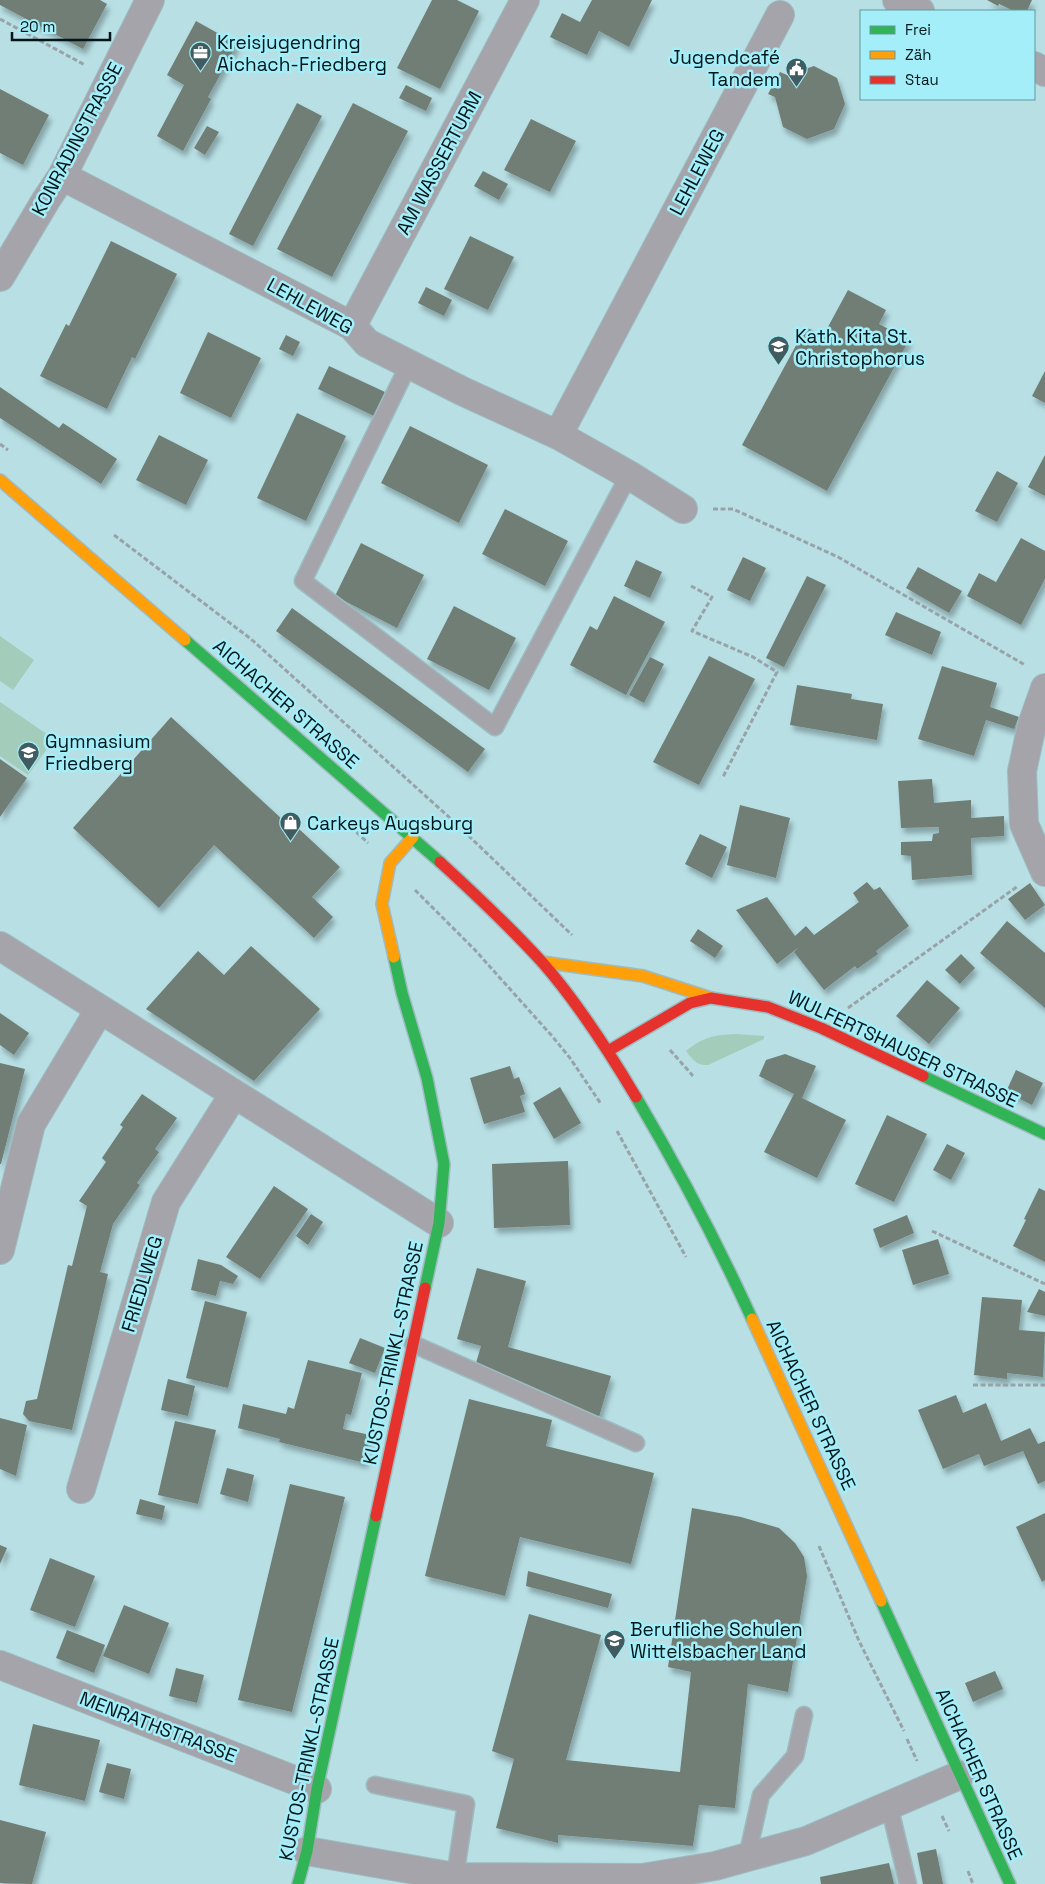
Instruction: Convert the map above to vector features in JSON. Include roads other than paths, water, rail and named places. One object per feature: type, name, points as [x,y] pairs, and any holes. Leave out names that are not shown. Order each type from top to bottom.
[{"type":"main road","name":"AICHACHER STRASSE","points":[[0,480],[413,837],[474,894],[542,962],[608,1051],[678,1169],[729,1269],[1010,1884]]},
{"type":"main road","name":"KUSTOS-TRINKL-STRASSE","points":[[298,1884],[307,1851],[317,1789],[439,1223],[444,1164],[427,1078],[402,993],[382,904],[390,863],[413,837]]},
{"type":"main road","points":[[542,962],[644,976],[711,998]]},
{"type":"main road","name":"WULFERTSHAUSER STRASSE","points":[[608,1051],[690,1003],[711,998],[737,1000],[768,1008],[821,1028],[1045,1134]]},
{"type":"street","name":"KONRADINSTRASSE","points":[[0,276],[62,176],[150,0]]},
{"type":"street","name":"AM WASSERTURM","points":[[352,326],[525,0]]},
{"type":"street","points":[[897,0],[918,10]]},
{"type":"street","name":"LEHLEWEG","points":[[558,435],[780,15]]},
{"type":"street","name":"LEHLEWEG","points":[[62,176],[352,326],[367,343],[462,391],[558,435],[629,475],[683,509]]},
{"type":"street","points":[[1044,870],[1024,824],[1022,772],[1032,725],[1045,688]]},
{"type":"street","points":[[0,946],[439,1223]]},
{"type":"street","points":[[0,1250],[31,1124],[100,1009]]},
{"type":"street","name":"FRIEDLWEG","points":[[81,1488],[166,1202],[234,1094]]},
{"type":"street","name":"MENRATHSTRASSE","points":[[0,1664],[317,1789]]},
{"type":"street","points":[[307,1851],[455,1877],[642,1878],[716,1875],[747,1857],[806,1841],[928,1787],[960,1775]]},
{"type":"lane","points":[[409,364],[303,580],[495,728],[629,475]]},
{"type":"lane","points":[[413,1344],[636,1443]]},
{"type":"lane","points":[[747,1857],[761,1796],[795,1756],[804,1715]]},
{"type":"lane","points":[[375,1784],[466,1804],[455,1877]]},
{"type":"lane","points":[[889,1805],[908,1884]]},
{"type":"place","name":"Kreisjugendring Aichach-Friedberg","points":[[201,72]]},
{"type":"place","name":"Jugendcafé Tandem","points":[[796,87]]},
{"type":"place","name":"Kath. Kita St. Christophorus","points":[[779,366]]},
{"type":"place","name":"Gymnasium Friedberg","points":[[29,771]]},
{"type":"place","name":"Carkeys Augsburg","points":[[291,842]]},
{"type":"place","name":"Berufliche Schulen Wittelsbacher Land","points":[[614,1659]]}]
